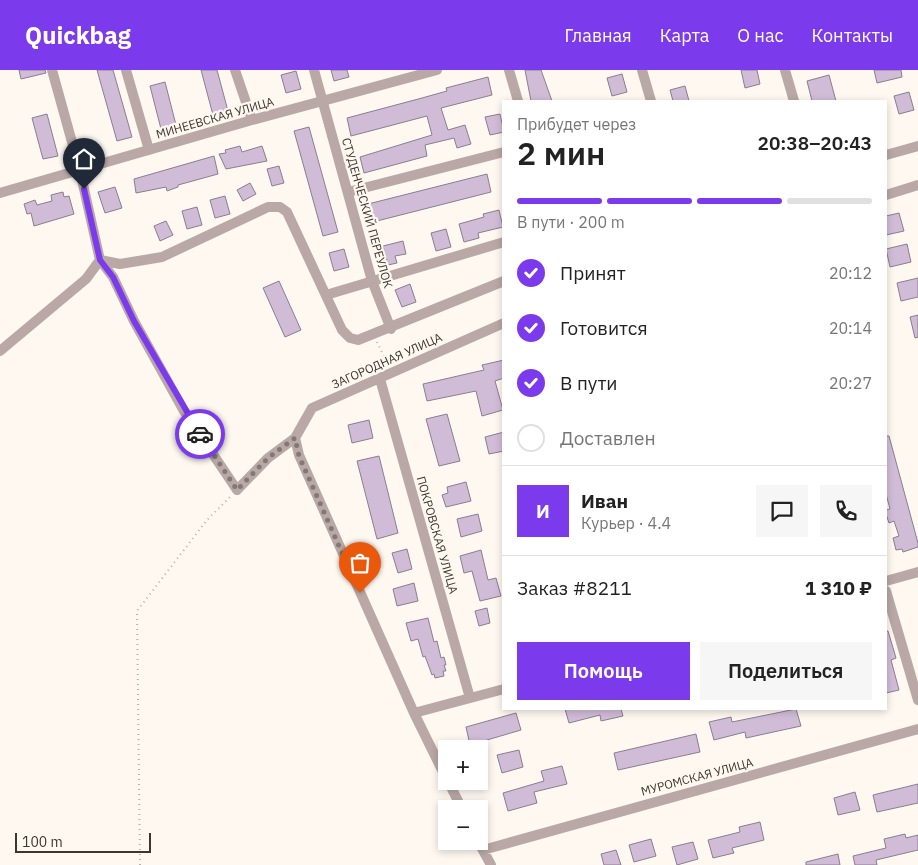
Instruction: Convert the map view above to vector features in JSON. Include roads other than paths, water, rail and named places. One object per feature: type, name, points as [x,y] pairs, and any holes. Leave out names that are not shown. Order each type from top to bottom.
[{"type":"street","points":[[52,70],[80,171],[100,260],[113,277],[134,321],[184,411],[237,490],[268,458],[295,438],[299,456],[414,713],[438,762]]},
{"type":"street","points":[[126,70],[149,150]]},
{"type":"street","points":[[235,70],[252,120]]},
{"type":"street","name":"СТУДЕНЧЕСКИЙ ПЕРЕУЛОК","points":[[314,70],[372,281],[391,329]]},
{"type":"street","name":"МИНЕЕВСКАЯ УЛИЦА","points":[[0,194],[252,120],[437,70]]},
{"type":"street","points":[[509,70],[518,100]]},
{"type":"street","points":[[642,70],[651,100]]},
{"type":"street","points":[[785,70],[794,100]]},
{"type":"street","points":[[887,155],[918,146]]},
{"type":"street","points":[[348,192],[502,153]]},
{"type":"street","points":[[887,195],[918,185]]},
{"type":"street","points":[[100,260],[120,264],[162,257],[268,207],[280,207],[287,212],[342,330],[350,338],[358,340],[391,329],[502,282]]},
{"type":"street","points":[[326,295],[502,243]]},
{"type":"street","points":[[0,351],[86,280],[100,260]]},
{"type":"street","name":"ЗАГОРОДНАЯ УЛИЦА","points":[[295,438],[312,408],[502,324]]},
{"type":"street","name":"ПОКРОВСКАЯ УЛИЦА","points":[[380,379],[470,698]]},
{"type":"street","points":[[887,581],[918,572]]},
{"type":"street","points":[[887,594],[918,700]]},
{"type":"street","points":[[414,713],[502,689]]},
{"type":"street","name":"МУРОМСКАЯ УЛИЦА","points":[[488,844],[918,729]]},
{"type":"street","points":[[482,850],[491,865]]}]
